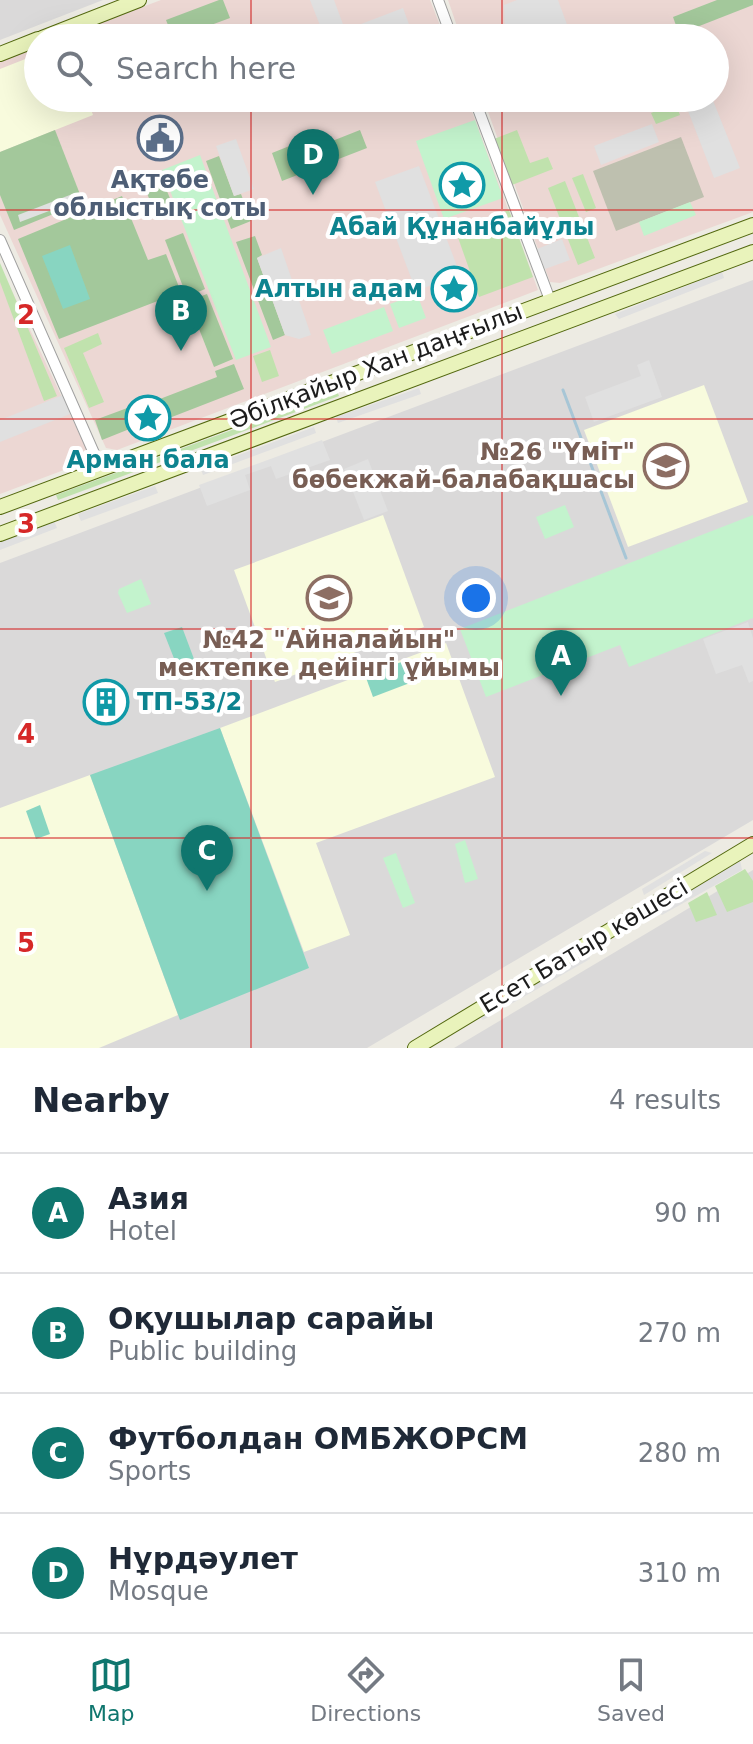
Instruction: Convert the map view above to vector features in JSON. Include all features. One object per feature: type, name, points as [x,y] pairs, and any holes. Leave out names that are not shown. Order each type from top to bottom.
[{"type":"main road","points":[[78,24],[139,0]]},
{"type":"main road","points":[[0,54],[24,45]]},
{"type":"main road","name":"Әбілқайыр Хан даңғылы","points":[[0,507],[753,225]]},
{"type":"main road","points":[[714,239],[723,263]]},
{"type":"main road","name":"Әбілқайыр Хан даңғылы","points":[[0,534],[753,252]]},
{"type":"main road","points":[[349,376],[358,399]]},
{"type":"main road","name":"Есет Батыр көшесі","points":[[415,1048],[753,844]]},
{"type":"street","points":[[438,0],[447,24]]},
{"type":"street","points":[[479,112],[550,300]]},
{"type":"street","points":[[0,240],[101,469]]},
{"type":"shaded area","points":[[0,0],[103,0],[41,24],[24,24],[24,31],[0,40]]},
{"type":"shaded area","points":[[161,0],[430,0],[439,24],[97,24]]},
{"type":"shaded area","points":[[310,0],[334,0],[343,24],[319,24]]},
{"type":"shaded area","points":[[448,0],[753,0],[753,212],[560,283],[550,282],[488,112],[729,112],[729,24],[456,24]]},
{"type":"shaded area","points":[[517,0],[558,0],[567,24],[505,24],[504,5]]},
{"type":"shaded area","points":[[403,8],[409,24],[361,24]]},
{"type":"shaded area","points":[[24,52],[24,112],[472,112],[538,290],[117,450],[106,448],[0,215],[0,61]]},
{"type":"shaded area","points":[[24,60],[24,112],[92,112],[93,115],[0,152],[0,69]]},
{"type":"shaded area","points":[[688,112],[718,112],[740,168],[714,178]]},
{"type":"shaded area","points":[[652,124],[659,142],[601,165],[594,146]]},
{"type":"shaded area","points":[[681,137],[704,197],[616,231],[593,171]]},
{"type":"shaded area","points":[[236,139],[254,189],[234,196],[216,146]]},
{"type":"shaded area","points":[[419,166],[460,274],[416,291],[375,182]]},
{"type":"shaded area","points":[[75,193],[78,200],[20,222],[18,215]]},
{"type":"shaded area","points":[[562,239],[570,260],[545,269],[537,249]]},
{"type":"shaded area","points":[[281,248],[311,335],[299,339],[285,335],[257,258]]},
{"type":"shaded area","points":[[0,266],[86,448],[86,458],[80,464],[0,494]]},
{"type":"shaded area","points":[[722,272],[724,278],[619,319],[615,314]]},
{"type":"shaded area","points":[[753,280],[753,820],[367,1048],[0,1048],[0,563]]},
{"type":"shaded area","points":[[649,360],[662,397],[594,422],[585,397],[641,376],[637,365]]},
{"type":"shaded area","name":"№26 \"Үміт\" бөбекжай-балабақшасы","points":[[704,385],[748,502],[628,547],[584,430]]},
{"type":"shaded area","points":[[419,388],[421,394],[338,423],[336,417]]},
{"type":"shaded area","points":[[63,395],[70,414],[0,442],[0,420]]},
{"type":"shaded area","points":[[314,427],[316,433],[203,475],[201,469]]},
{"type":"shaded area","points":[[322,440],[330,460],[276,479],[271,466],[245,475],[250,490],[207,506],[199,485]]},
{"type":"shaded area","points":[[368,459],[388,511],[364,520],[344,469]]},
{"type":"shaded area","points":[[155,486],[158,493],[81,521],[78,514]]},
{"type":"shaded area","name":"№42 \"Айналайын\" мектепке дейінгі ұйымы","points":[[383,515],[424,627],[275,682],[234,570]]},
{"type":"shaded area","points":[[54,521],[57,528],[0,550],[0,542]]},
{"type":"shaded area","points":[[748,622],[753,638],[753,681],[749,683],[742,665],[716,674],[703,639]]},
{"type":"shaded area","points":[[446,643],[495,777],[316,843],[350,935],[304,952],[220,728]]},
{"type":"shaded area","points":[[90,775],[178,1015],[99,1048],[0,1048],[0,808]]},
{"type":"shaded area","points":[[705,851],[712,853],[644,895],[642,889]]},
{"type":"shaded area","points":[[740,860],[742,870],[662,915],[653,910]]},
{"type":"shaded area","points":[[753,870],[753,1048],[454,1048]]},
{"type":"shaded area","points":[[589,950],[590,959],[483,1020],[478,1016]]},
{"type":"green space","points":[[219,0],[223,0],[230,18],[214,24],[168,24],[166,20]]},
{"type":"green space","points":[[717,0],[753,0],[753,5],[705,24],[675,24],[673,17]]},
{"type":"green space","points":[[679,112],[680,115],[656,124],[651,113]]},
{"type":"green space","points":[[475,120],[503,198],[444,219],[416,141]]},
{"type":"green space","points":[[55,130],[83,202],[14,230],[0,195],[0,152]]},
{"type":"green space","points":[[360,130],[367,148],[282,181],[272,153],[297,143],[302,153]]},
{"type":"green space","points":[[517,130],[530,163],[548,157],[553,169],[512,185],[494,139]]},
{"type":"green space","points":[[200,155],[271,347],[236,360],[162,170]]},
{"type":"green space","points":[[219,156],[234,196],[241,194],[251,221],[231,229],[206,161]]},
{"type":"green space","points":[[583,174],[596,208],[586,212],[572,178]]},
{"type":"green space","points":[[162,179],[176,213],[158,220],[144,186]]},
{"type":"green space","points":[[565,181],[595,258],[578,265],[548,188]]},
{"type":"green space","points":[[122,196],[148,260],[166,254],[181,292],[59,339],[18,239]]},
{"type":"green space","points":[[690,202],[696,215],[644,236],[639,222]]},
{"type":"green space","points":[[509,210],[533,277],[479,297],[455,229]]},
{"type":"green space","points":[[183,233],[205,289],[187,297],[165,240]]},
{"type":"green space","points":[[255,236],[262,255],[257,258],[285,335],[273,340],[236,242]]},
{"type":"green space","points":[[70,245],[90,299],[63,309],[42,256]]},
{"type":"green space","points":[[0,263],[57,396],[44,401],[0,282]]},
{"type":"green space","points":[[207,294],[233,359],[214,367],[188,301]]},
{"type":"green space","points":[[417,294],[426,318],[399,328],[390,304]]},
{"type":"green space","points":[[384,307],[393,331],[332,354],[323,330]]},
{"type":"green space","points":[[98,333],[102,344],[83,353],[104,402],[89,408],[64,348]]},
{"type":"green space","points":[[270,350],[279,376],[262,382],[253,356]]},
{"type":"green space","points":[[234,364],[244,389],[159,422],[152,402],[217,377],[215,371]]},
{"type":"green space","points":[[337,391],[339,396],[58,500],[56,495]]},
{"type":"green space","points":[[130,407],[137,426],[102,440],[95,420]]},
{"type":"green space","points":[[565,505],[574,527],[545,539],[536,517]]},
{"type":"green space","points":[[753,515],[753,618],[629,667],[620,645],[486,697],[460,629]]},
{"type":"green space","points":[[141,579],[151,604],[127,613],[119,589]]},
{"type":"green space","points":[[182,627],[194,659],[177,666],[164,633]]},
{"type":"green space","points":[[407,660],[415,681],[373,697],[365,675]]},
{"type":"green space","points":[[220,728],[309,968],[180,1020],[90,775]]},
{"type":"green space","points":[[40,805],[50,834],[36,839],[26,811]]},
{"type":"green space","points":[[465,840],[478,879],[465,883],[455,844]]},
{"type":"green space","points":[[396,853],[415,903],[403,908],[383,858]]},
{"type":"green space","points":[[745,869],[753,881],[753,902],[727,912],[715,886]]},
{"type":"green space","points":[[707,892],[717,915],[696,922],[688,903]]},
{"type":"waterway","points":[[563,390],[626,558]]},
{"type":"place","name":"Ақтөбе облыстық соты","points":[[160,138]]},
{"type":"place","name":"Абай Құнанбайұлы","points":[[462,185]]},
{"type":"place","name":"Нұрдәулет","points":[[313,195]]},
{"type":"place","name":"Алтын адам","points":[[454,289]]},
{"type":"place","name":"Оқушылар сарайы","points":[[181,351]]},
{"type":"place","name":"Арман бала","points":[[148,418]]},
{"type":"place","name":"№26 \"Үміт\" бөбекжай-балабақшасы","points":[[666,466]]},
{"type":"place","name":"№42 \"Айналайын\" мектепке дейінгі ұйымы","points":[[329,598]]},
{"type":"place","name":"Азия","points":[[561,696]]},
{"type":"place","name":"ТП-53/2","points":[[106,702]]},
{"type":"place","name":"Футболдан ОМБЖОРСМ","points":[[207,891]]}]
